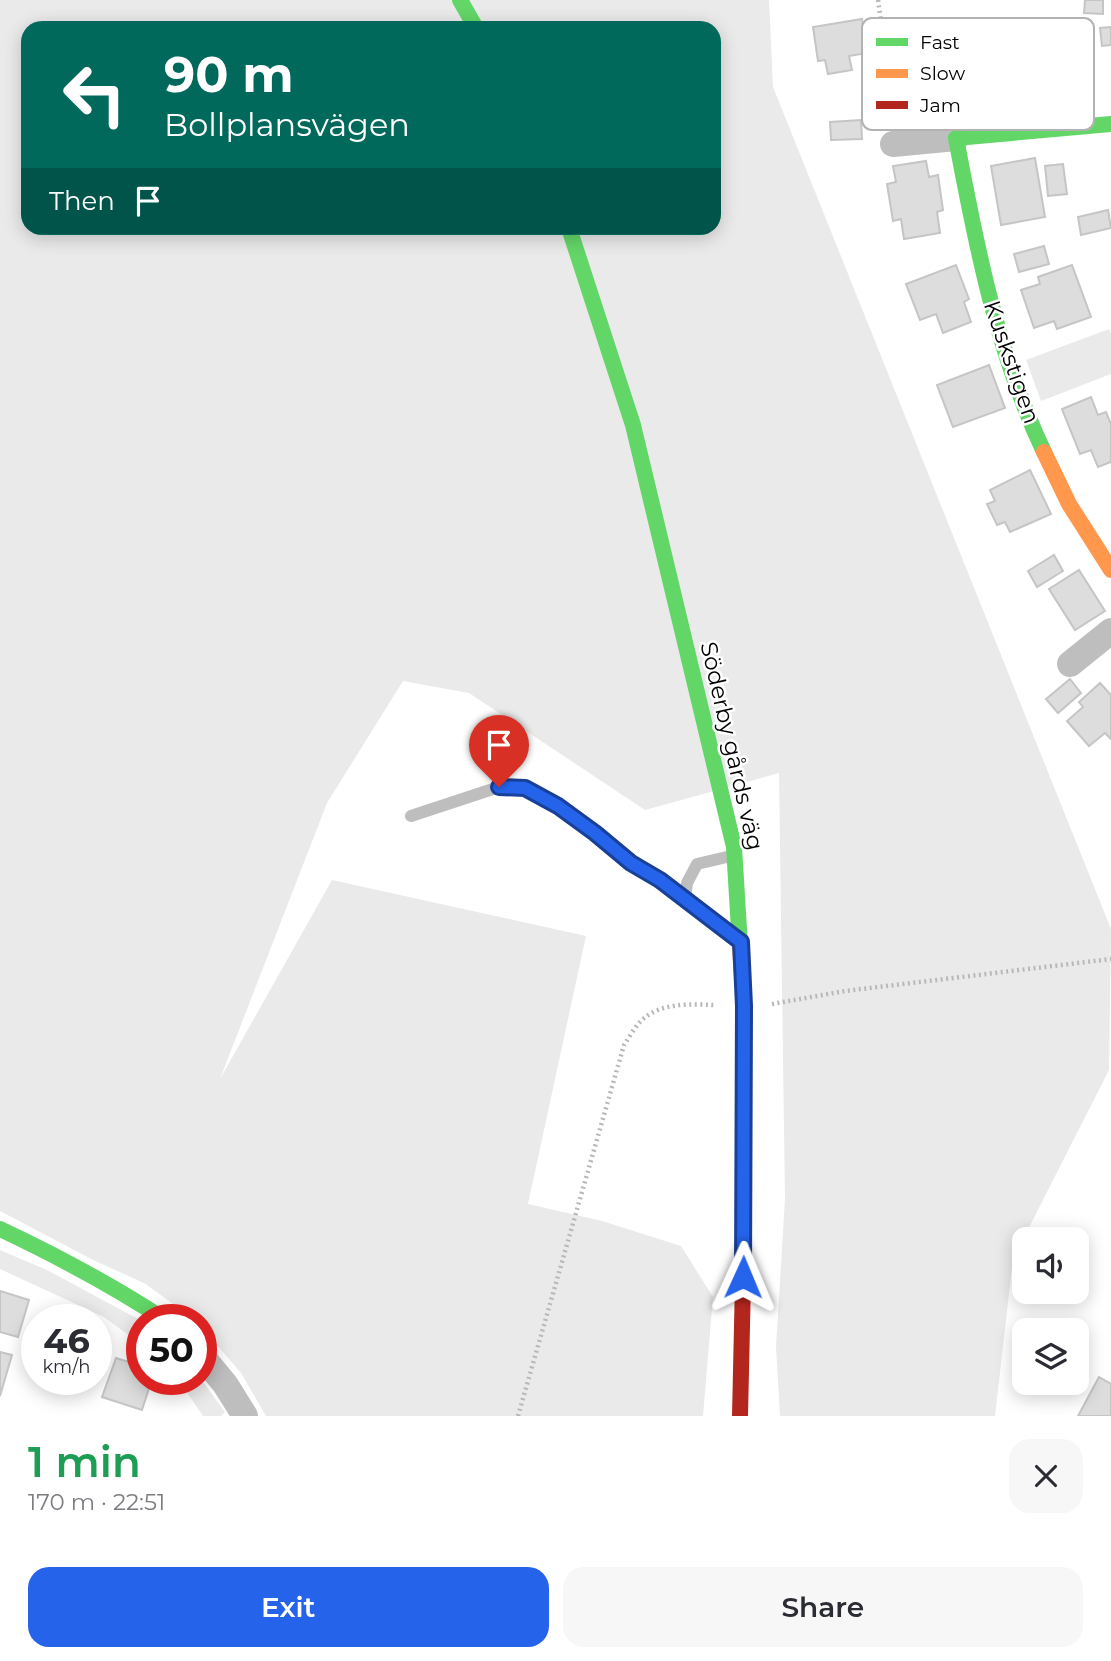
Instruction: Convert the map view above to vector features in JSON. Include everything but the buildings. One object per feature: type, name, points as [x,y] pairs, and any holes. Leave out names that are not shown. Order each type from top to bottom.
[{"type":"main road","points":[[460,0],[472,21]]},
{"type":"main road","points":[[956,138],[1045,130]]},
{"type":"main road","name":"Kuskstigen","points":[[956,138],[976,243],[996,326],[1039,441],[1069,504],[1111,570]]},
{"type":"main road","name":"Söderby gårds väg","points":[[571,235],[634,425],[735,855],[744,1006],[744,1225],[740,1416]]},
{"type":"main road","points":[[0,1229],[90,1274],[138,1304]]},
{"type":"street","points":[[899,143],[956,138]]},
{"type":"street","points":[[1070,664],[1111,631]]},
{"type":"street","points":[[217,1374],[245,1416]]},
{"type":"lane","points":[[411,816],[499,787],[525,788],[567,813],[741,942]]},
{"type":"lane","points":[[685,899],[687,883],[697,864],[735,855]]},
{"type":"path","points":[[878,0],[881,18]]},
{"type":"path","points":[[897,130],[899,143]]},
{"type":"path","points":[[518,1416],[624,1045],[640,1021],[658,1009],[691,1004],[769,1005],[845,991],[1111,959]]},
{"type":"shaded area","points":[[0,0],[769,0],[773,87],[1111,929],[1109,1070],[1029,1227],[1012,1227],[1012,1268],[995,1416],[780,1416],[776,1347],[785,1199],[779,773],[645,810],[469,693],[403,681],[327,803],[220,1079],[332,880],[586,936],[528,1204],[602,1221],[681,1246],[713,1297],[703,1416],[266,1416],[241,1373],[217,1345],[217,1304],[173,1304],[144,1283],[95,1261],[0,1211]]},
{"type":"shaded area","points":[[1109,329],[1111,374],[1041,401],[1026,360]]},
{"type":"shaded area","points":[[0,1250],[47,1270],[110,1304],[76,1304],[0,1269]]},
{"type":"shaded area","points":[[112,1305],[126,1312],[126,1333],[112,1323]]},
{"type":"shaded area","points":[[189,1395],[213,1395],[225,1412],[221,1416],[203,1416]]},
{"type":"traffic: fast","points":[[460,0],[472,21]]},
{"type":"traffic: fast","points":[[1094,126],[1111,124]]},
{"type":"traffic: fast","points":[[1044,452],[1013,376],[990,298],[956,138],[1045,130]]},
{"type":"traffic: fast","points":[[571,235],[633,425],[734,847],[740,946]]},
{"type":"traffic: fast","points":[[0,1229],[139,1304]]},
{"type":"traffic: slow","points":[[1044,452],[1069,504],[1111,570]]},
{"type":"traffic: slow","points":[[740,946],[744,1006],[743,1281]]},
{"type":"traffic: jam","points":[[740,1416],[743,1281]]},
{"type":"route","points":[[499,787],[525,788],[558,806],[631,863],[660,880],[741,942],[744,1006],[743,1277]]}]
